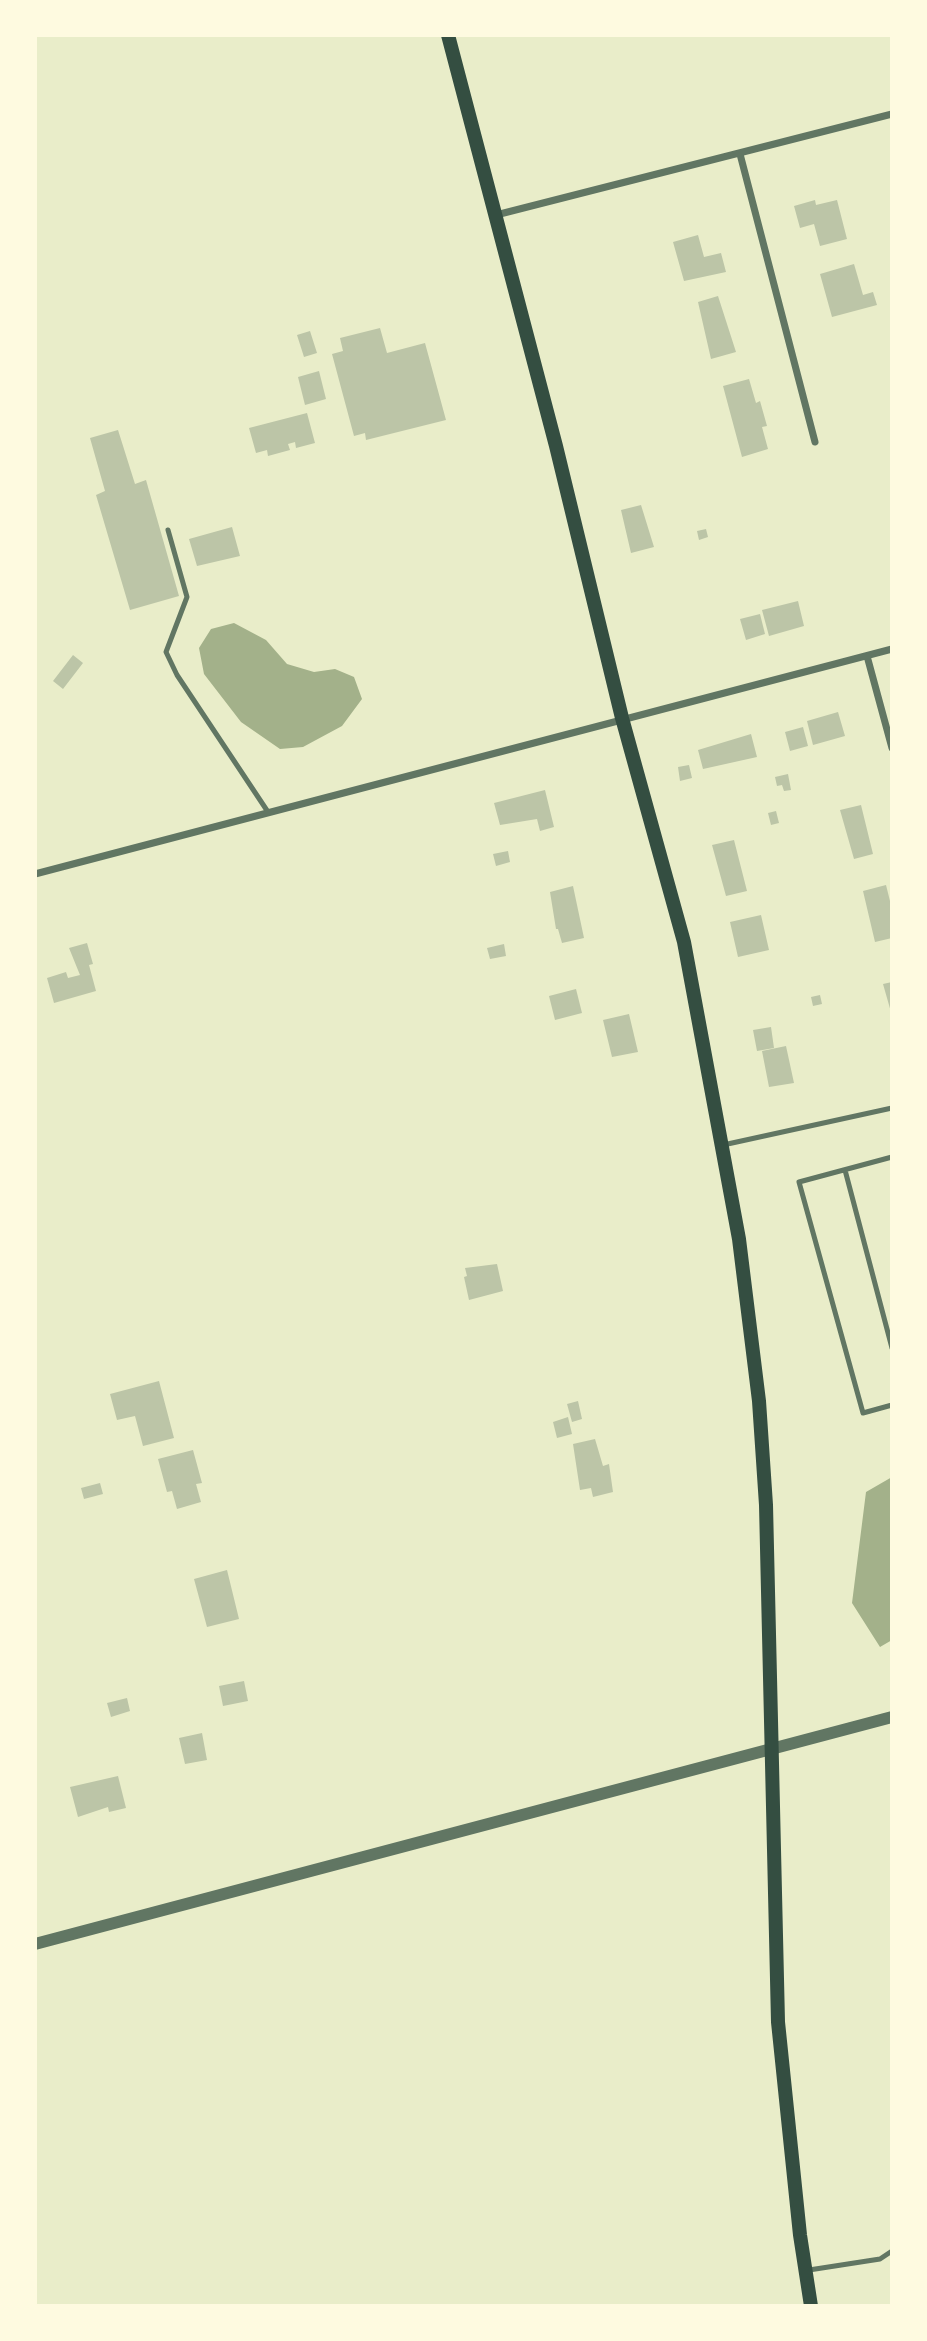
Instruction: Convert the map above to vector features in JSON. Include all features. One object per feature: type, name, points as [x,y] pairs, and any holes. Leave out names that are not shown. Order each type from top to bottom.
[{"type":"main road","points":[[448,35],[622,718],[684,942],[739,1239],[759,1401],[766,1506],[778,2022],[811,2306]]},
{"type":"street","points":[[495,215],[892,114]]},
{"type":"street","points":[[740,154],[815,442]]},
{"type":"street","points":[[35,874],[892,649]]},
{"type":"street","points":[[867,656],[892,748]]},
{"type":"street","points":[[35,1944],[892,1717]]},
{"type":"lane","points":[[168,530],[187,597],[166,652],[177,675],[268,812]]},
{"type":"lane","points":[[723,1145],[892,1108]]},
{"type":"lane","points":[[892,1157],[799,1182],[863,1413],[892,1405]]},
{"type":"lane","points":[[845,1170],[892,1348]]},
{"type":"lane","points":[[806,2271],[880,2259],[892,2251]]},
{"type":"shaded area","points":[[234,623],[266,640],[287,664],[314,672],[335,669],[354,677],[362,699],[342,726],[303,747],[280,749],[241,722],[204,674],[199,648],[211,629]]},
{"type":"shaded area","points":[[892,1477],[892,1640],[880,1647],[852,1603],[866,1492]]},
{"type":"building","points":[[815,200],[816,205],[837,200],[847,239],[820,246],[814,224],[800,228],[794,206]]},
{"type":"building","points":[[698,235],[704,257],[721,253],[726,272],[684,281],[673,242]]},
{"type":"building","points":[[854,264],[863,295],[873,292],[877,305],[832,317],[820,274]]},
{"type":"building","points":[[718,296],[736,352],[711,359],[698,302]]},
{"type":"building","points":[[380,328],[387,353],[425,343],[446,420],[366,440],[365,433],[354,436],[332,354],[343,351],[340,338]]},
{"type":"building","points":[[310,331],[317,353],[304,357],[297,335]]},
{"type":"building","points":[[319,371],[326,399],[305,405],[298,377]]},
{"type":"building","points":[[749,379],[756,403],[760,401],[767,426],[762,427],[768,449],[742,457],[723,386]]},
{"type":"building","points":[[307,413],[315,443],[296,448],[295,442],[288,444],[290,450],[268,456],[267,450],[256,453],[249,428]]},
{"type":"building","points":[[118,430],[135,484],[146,480],[179,596],[130,610],[96,495],[105,491],[90,438]]},
{"type":"building","points":[[641,505],[654,547],[631,553],[621,510]]},
{"type":"building","points":[[232,527],[240,556],[197,566],[189,539]]},
{"type":"building","points":[[706,529],[708,537],[699,540],[697,531]]},
{"type":"building","points":[[798,601],[804,626],[769,636],[762,610]]},
{"type":"building","points":[[760,614],[765,634],[746,640],[740,619]]},
{"type":"building","points":[[73,655],[83,663],[63,689],[53,681]]},
{"type":"building","points":[[838,712],[845,736],[813,745],[807,721]]},
{"type":"building","points":[[803,727],[808,746],[790,751],[785,732]]},
{"type":"building","points":[[751,734],[757,757],[703,769],[698,750]]},
{"type":"building","points":[[689,765],[692,778],[680,781],[678,767]]},
{"type":"building","points":[[788,774],[791,790],[784,791],[782,785],[777,786],[775,777]]},
{"type":"building","points":[[545,790],[554,827],[540,831],[537,819],[500,825],[494,803]]},
{"type":"building","points":[[861,805],[873,854],[854,859],[840,810]]},
{"type":"building","points":[[776,811],[779,823],[771,825],[768,813]]},
{"type":"building","points":[[734,840],[747,891],[726,896],[712,845]]},
{"type":"building","points":[[508,851],[510,862],[496,866],[493,854]]},
{"type":"building","points":[[886,885],[892,909],[892,938],[875,942],[863,891]]},
{"type":"building","points":[[573,886],[584,938],[562,943],[556,929],[550,892]]},
{"type":"building","points":[[761,915],[769,950],[738,957],[730,922]]},
{"type":"building","points":[[87,943],[96,991],[54,1003],[47,978],[66,972],[68,978],[80,975],[69,948]]},
{"type":"building","points":[[504,944],[506,956],[490,959],[487,948]]},
{"type":"building","points":[[892,982],[892,1012],[891,1012],[883,984]]},
{"type":"building","points":[[576,989],[582,1013],[555,1020],[549,996]]},
{"type":"building","points":[[820,995],[822,1004],[813,1006],[811,997]]},
{"type":"building","points":[[629,1014],[638,1052],[612,1057],[603,1020]]},
{"type":"building","points":[[771,1027],[774,1048],[757,1051],[753,1030]]},
{"type":"building","points":[[786,1046],[794,1083],[769,1087],[762,1051]]},
{"type":"building","points":[[497,1264],[503,1291],[469,1300],[464,1277],[467,1276],[465,1268]]},
{"type":"building","points":[[159,1381],[174,1438],[143,1446],[135,1416],[117,1420],[110,1394]]},
{"type":"building","points":[[578,1401],[582,1419],[572,1422],[567,1404]]},
{"type":"building","points":[[568,1417],[572,1434],[557,1438],[553,1422]]},
{"type":"building","points":[[595,1439],[603,1466],[609,1464],[613,1492],[593,1497],[591,1488],[580,1490],[573,1444]]},
{"type":"building","points":[[193,1450],[202,1483],[196,1484],[201,1502],[177,1509],[172,1491],[167,1492],[158,1459]]},
{"type":"building","points":[[100,1483],[103,1494],[84,1499],[81,1488]]},
{"type":"building","points":[[227,1570],[239,1619],[207,1627],[194,1579]]},
{"type":"building","points":[[244,1681],[248,1701],[223,1706],[219,1686]]},
{"type":"building","points":[[127,1698],[130,1711],[111,1717],[107,1703]]},
{"type":"building","points":[[202,1733],[207,1760],[185,1764],[179,1738]]},
{"type":"building","points":[[118,1776],[126,1808],[109,1812],[108,1807],[78,1817],[70,1787]]}]
